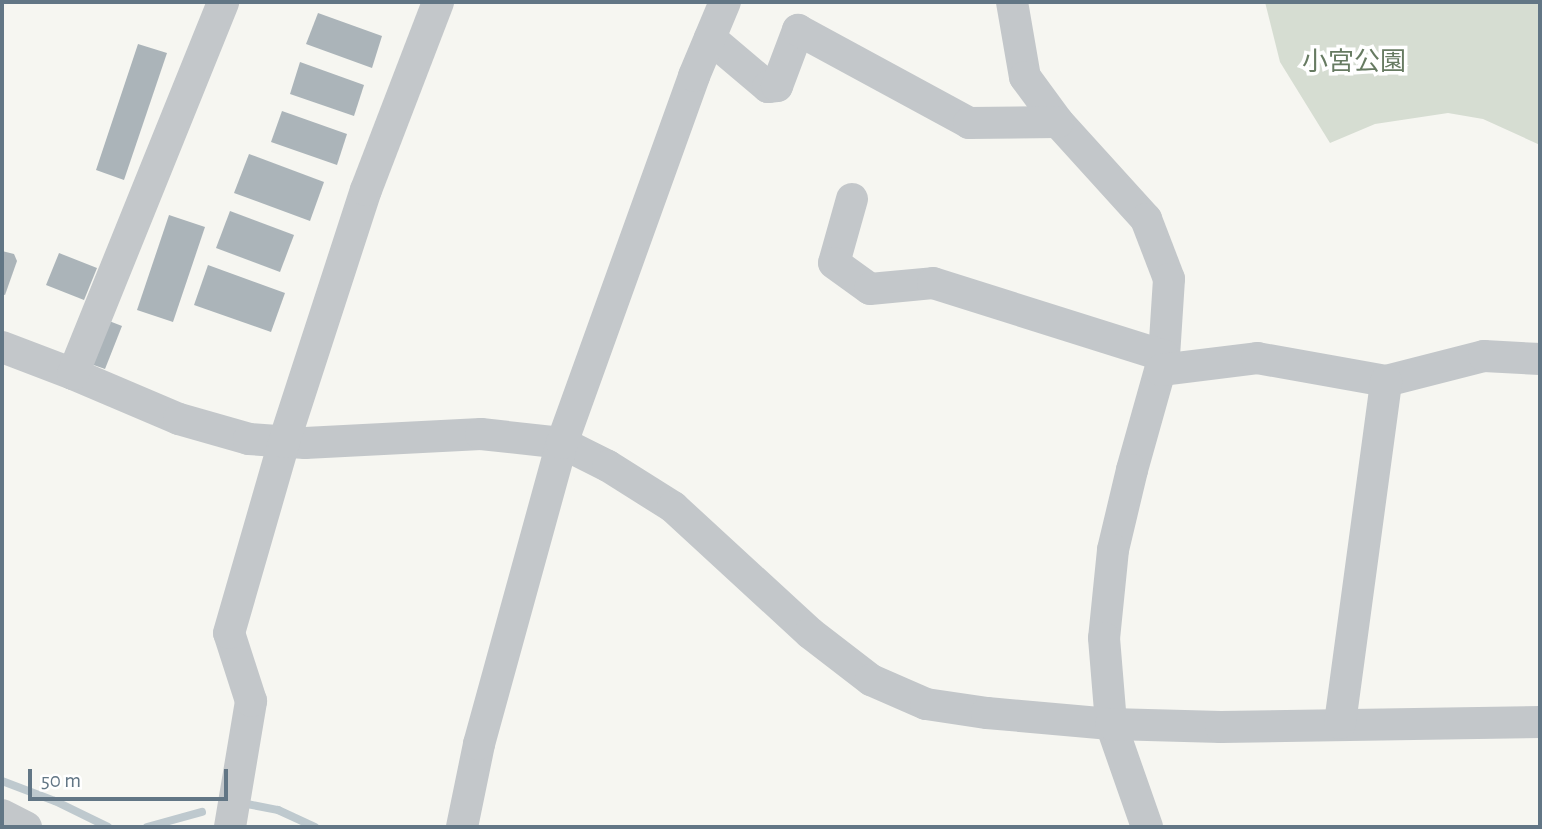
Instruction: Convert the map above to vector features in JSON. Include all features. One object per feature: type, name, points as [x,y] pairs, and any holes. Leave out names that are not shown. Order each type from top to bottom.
[{"type":"street","points":[[73,374],[223,2]]},
{"type":"street","points":[[230,827],[251,701],[229,633],[284,442],[366,190],[438,2]]},
{"type":"street","points":[[462,827],[478,744],[562,443],[725,2]]},
{"type":"street","points":[[1012,2],[1025,77],[1058,122],[1146,219],[1169,279],[1163,363],[1132,470],[1114,550],[1104,639],[1111,724],[1147,827]]},
{"type":"street","points":[[710,38],[768,87],[777,86],[798,30],[969,123],[1058,122]]},
{"type":"street","points":[[852,198],[834,263],[870,289],[933,283],[1163,363],[1257,358],[1386,381],[1484,356],[1540,359]]},
{"type":"street","points":[[2,347],[179,419],[249,439],[284,442],[481,434],[562,443],[608,466],[673,507],[810,633],[871,680],[926,704],[987,713],[1111,724],[1221,727],[1340,723],[1540,722]]},
{"type":"street","points":[[1340,723],[1386,381]]},
{"type":"green space","name":"小宮公園","points":[[1265,2],[1540,2],[1540,145],[1483,119],[1448,113],[1375,124],[1330,143],[1280,62]]},
{"type":"building","points":[[318,13],[382,36],[372,68],[306,44]]},
{"type":"building","points":[[138,44],[167,53],[124,180],[96,170]]},
{"type":"building","points":[[300,62],[364,85],[354,116],[290,94]]},
{"type":"building","points":[[282,111],[347,134],[337,165],[271,142]]},
{"type":"building","points":[[249,154],[324,182],[310,221],[234,193]]},
{"type":"building","points":[[230,211],[294,235],[280,272],[216,248]]},
{"type":"building","points":[[169,215],[205,227],[173,322],[137,310]]},
{"type":"building","points":[[2,251],[14,254],[17,261],[5,295],[2,294]]},
{"type":"building","points":[[59,253],[97,268],[84,300],[46,285]]},
{"type":"building","points":[[208,265],[285,293],[271,332],[194,305]]},
{"type":"building","points":[[104,319],[122,326],[105,369],[88,363]]},
{"type":"waterway","points":[[2,781],[55,801],[108,827]]},
{"type":"waterway","points":[[247,804],[278,810],[315,827]]},
{"type":"waterway","points":[[147,827],[202,812]]}]
